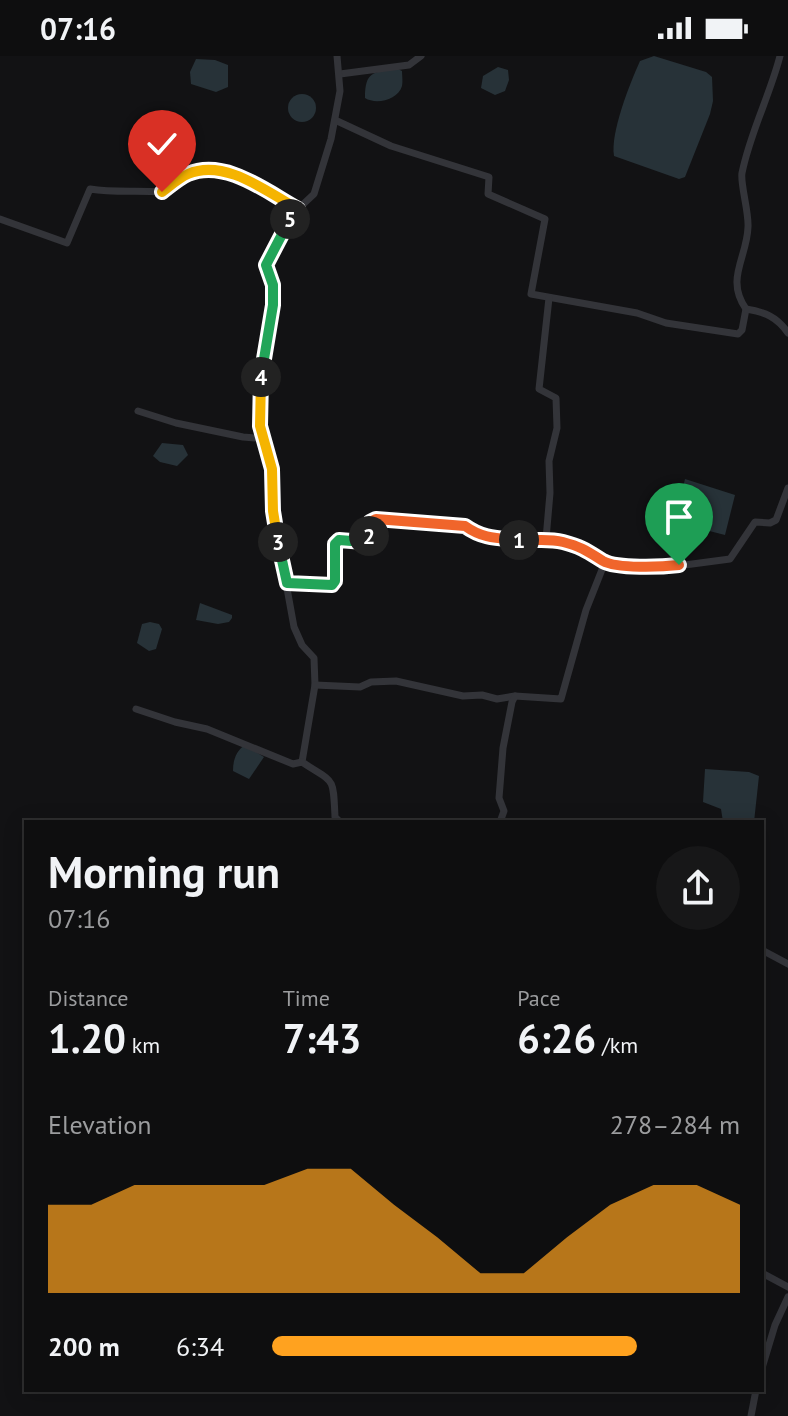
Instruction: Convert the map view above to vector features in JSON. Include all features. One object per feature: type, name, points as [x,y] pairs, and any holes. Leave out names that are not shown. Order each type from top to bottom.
[{"type":"street","points":[[302,762],[315,685],[314,658],[302,645],[294,627],[273,511],[272,469],[262,433],[260,386],[273,305],[273,285],[266,265],[285,224],[314,194],[340,91],[337,56]]},
{"type":"street","points":[[340,74],[409,65],[421,56]]},
{"type":"street","points":[[335,120],[391,146],[489,177],[488,194],[545,219],[531,294],[637,313],[666,323],[738,334],[742,330],[746,309],[736,291],[737,273],[748,230],[747,200],[741,176],[780,56]]},
{"type":"street","points":[[0,219],[67,243],[90,189],[113,193],[132,189],[162,192],[188,174],[208,170],[237,175],[298,209]]},
{"type":"street","points":[[546,539],[549,461],[557,428],[556,398],[539,389],[549,298]]},
{"type":"street","points":[[746,309],[769,315],[779,321],[788,333]]},
{"type":"street","points":[[138,411],[176,423],[243,437],[255,438],[262,433]]},
{"type":"street","points":[[287,583],[332,585],[335,581],[335,544],[339,540],[364,542],[369,537],[370,522],[376,519],[465,526],[476,534],[493,539],[546,539],[577,546],[605,562],[662,568],[730,559],[755,522],[770,523],[776,520],[788,488]]},
{"type":"street","points":[[315,685],[360,687],[371,682],[396,681],[463,696],[561,699],[586,610],[605,562]]},
{"type":"street","points":[[501,820],[504,811],[499,798],[503,748],[515,696]]},
{"type":"street","points":[[136,709],[207,729],[293,764],[302,762],[328,777],[335,788],[335,817],[338,820]]},
{"type":"street","points":[[764,951],[788,964]]},
{"type":"street","points":[[764,1274],[788,1287]]},
{"type":"street","points":[[764,1361],[775,1325],[788,1297]]},
{"type":"street","points":[[751,1416],[756,1392]]},
{"type":"shaded area","points":[[654,56],[706,72],[712,77],[710,114],[685,177],[679,179],[614,156],[615,135],[631,82],[640,61]]},
{"type":"shaded area","points":[[196,59],[215,60],[228,65],[228,87],[216,92],[191,84],[190,72]]},
{"type":"shaded area","points":[[498,67],[508,70],[509,80],[505,91],[495,95],[481,88],[483,76]]},
{"type":"shaded area","points":[[396,68],[402,71],[402,86],[396,95],[380,101],[365,98],[367,83],[372,75]]},
{"type":"shaded area","points":[[302,94],[312,98],[316,108],[312,118],[302,122],[292,118],[288,108],[292,98]]},
{"type":"shaded area","points":[[162,443],[183,445],[188,455],[177,466],[160,462],[153,456]]},
{"type":"shaded area","points":[[685,479],[735,495],[725,535],[674,522]]},
{"type":"shaded area","points":[[200,603],[232,615],[232,618],[229,622],[218,624],[196,620]]},
{"type":"shaded area","points":[[142,624],[159,624],[162,629],[156,649],[149,651],[137,643]]},
{"type":"shaded area","points":[[245,745],[264,757],[249,779],[233,771],[236,756]]},
{"type":"shaded area","points":[[705,769],[749,772],[759,776],[754,820],[723,820],[721,809],[703,802]]},
{"type":"route","points":[[162,192],[188,174],[208,170],[237,175],[298,209],[285,224],[266,265],[273,285],[273,305],[260,386],[260,426],[272,469],[273,511],[287,583],[332,585],[335,581],[335,544],[339,540],[364,542],[369,537],[370,522],[376,519],[465,526],[476,534],[493,539],[532,541],[542,538],[559,541],[594,553],[605,562],[662,568],[679,565]]}]
